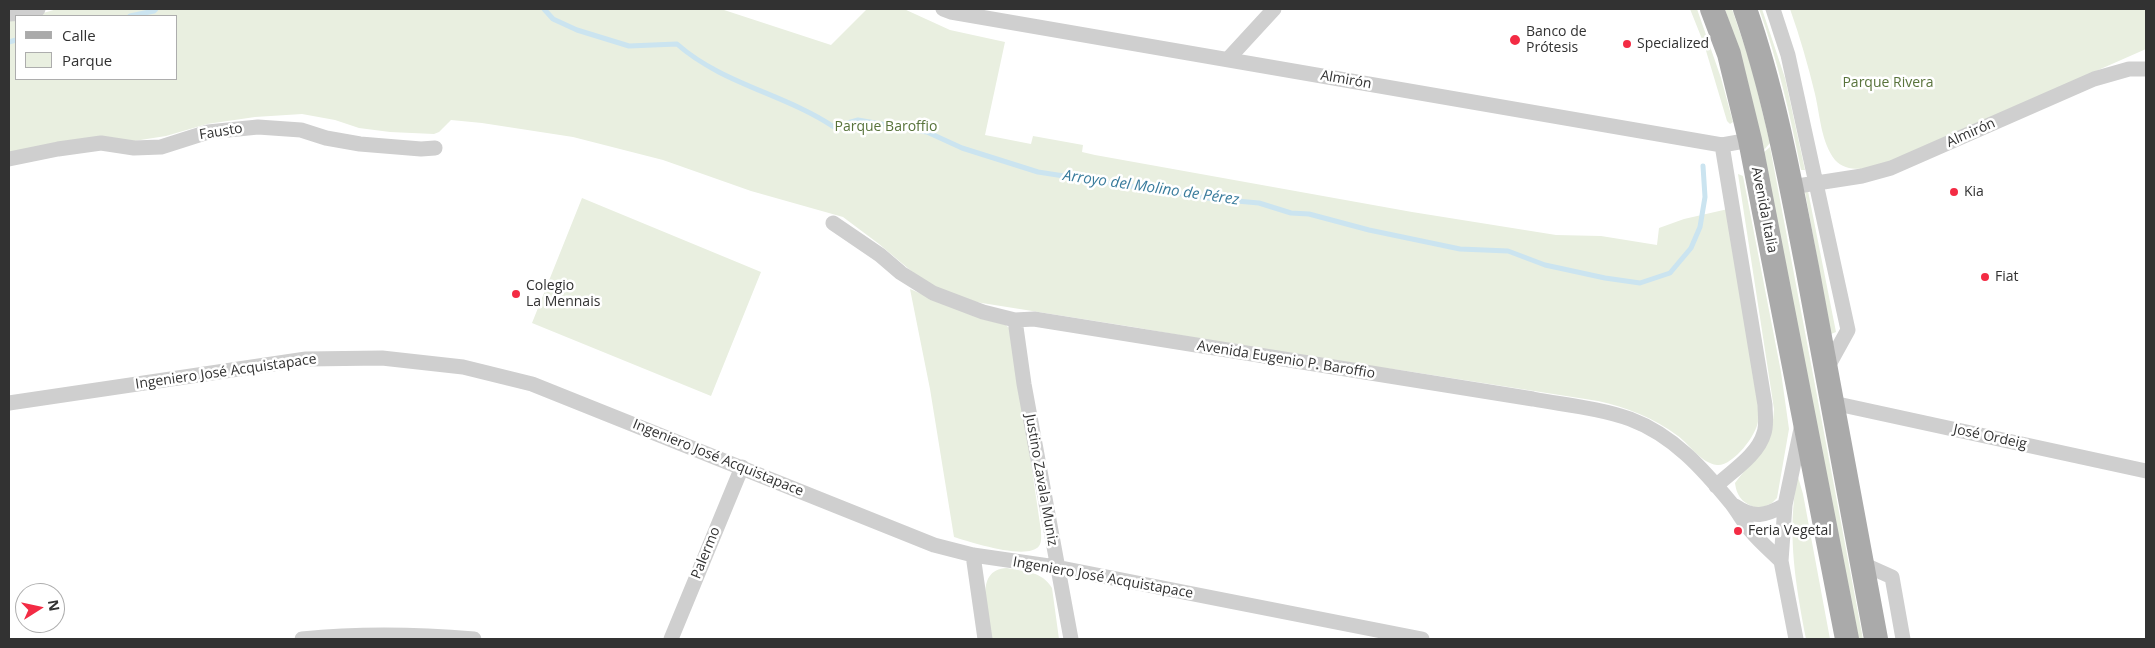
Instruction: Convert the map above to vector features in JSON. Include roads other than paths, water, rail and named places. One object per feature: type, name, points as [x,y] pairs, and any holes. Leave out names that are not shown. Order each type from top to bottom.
[{"type":"main road","name":"Avenida Italia","points":[[1712,9],[1729,54],[1750,140],[1847,639]]},
{"type":"main road","points":[[1745,9],[1764,68],[1791,187],[1827,368],[1876,639]]},
{"type":"street","points":[[9,14],[24,13],[38,9]]},
{"type":"street","name":"Almirón","points":[[943,9],[951,12],[1722,145],[1750,140]]},
{"type":"street","points":[[1228,60],[1274,9]]},
{"type":"street","points":[[1773,9],[1788,54],[1848,330],[1827,368]]},
{"type":"street","name":"Almirón","points":[[1791,187],[1862,176],[1891,168],[2094,79],[2129,69],[2146,69]]},
{"type":"street","name":"Fausto","points":[[9,159],[58,148],[101,143],[134,148],[161,147],[208,132],[258,127],[300,130],[326,138],[360,144],[421,149],[435,148]]},
{"type":"street","name":"Avenida Italia","points":[[1716,486],[1749,456],[1759,442],[1764,432],[1765,404],[1722,145]]},
{"type":"street","name":"Avenida Eugenio P. Baroffio","points":[[833,223],[880,255],[900,273],[933,293],[978,311],[1015,320],[1034,318],[1605,412],[1630,419],[1652,429],[1673,442],[1692,458],[1751,531],[1781,561]]},
{"type":"street","name":"Justino Zavala Muniz","points":[[1015,320],[1024,384],[1056,567],[1071,639]]},
{"type":"street","name":"Ingeniero José Acquistapace","points":[[9,403],[306,359],[382,358],[463,367],[532,384],[934,545],[973,555],[1056,567],[1422,639]]},
{"type":"street","name":"José Ordeig","points":[[1833,403],[2146,471]]},
{"type":"street","name":"Avenida Italia","points":[[1796,639],[1781,561],[1785,505],[1804,414]]},
{"type":"street","name":"Palermo","points":[[671,639],[742,467]]},
{"type":"street","name":"Avenida Eugenio P. Baroffio","points":[[1731,504],[1744,512],[1754,515],[1770,514],[1785,505]]},
{"type":"street","points":[[973,555],[985,639]]},
{"type":"street","points":[[1863,564],[1892,577],[1903,639]]},
{"type":"street","points":[[302,639],[372,634],[474,639]]},
{"type":"waterway","name":"Arroyo del Molino de Pérez","points":[[135,15],[156,9]]},
{"type":"waterway","name":"Arroyo del Molino de Pérez","points":[[544,9],[553,19],[577,30],[629,46],[677,44],[695,58],[714,69],[795,106],[834,127],[858,120],[927,132],[962,148],[1038,172],[1214,199],[1259,203],[1291,213],[1309,214],[1369,230],[1460,249],[1508,251],[1545,265],[1605,278],[1640,283],[1670,273],[1691,248],[1700,227],[1705,197],[1703,166]]},
{"type":"waterway","name":"Arroyo del Molino de Pérez","points":[[9,42],[15,40]]},
{"type":"place","name":"Banco de Prótesis","points":[[1515,40]]},
{"type":"place","name":"Specialized","points":[[1627,44]]},
{"type":"place","name":"Kia","points":[[1954,192]]},
{"type":"place","name":"Fiat","points":[[1985,277]]},
{"type":"place","name":"Colegio La Mennais","points":[[516,294]]},
{"type":"place","name":"Feria Vegetal","points":[[1738,531]]},
{"type":"park label","name":"Parque Rivera","points":[[1888,83]]},
{"type":"park label","name":"Parque Baroffio","points":[[886,127]]}]
